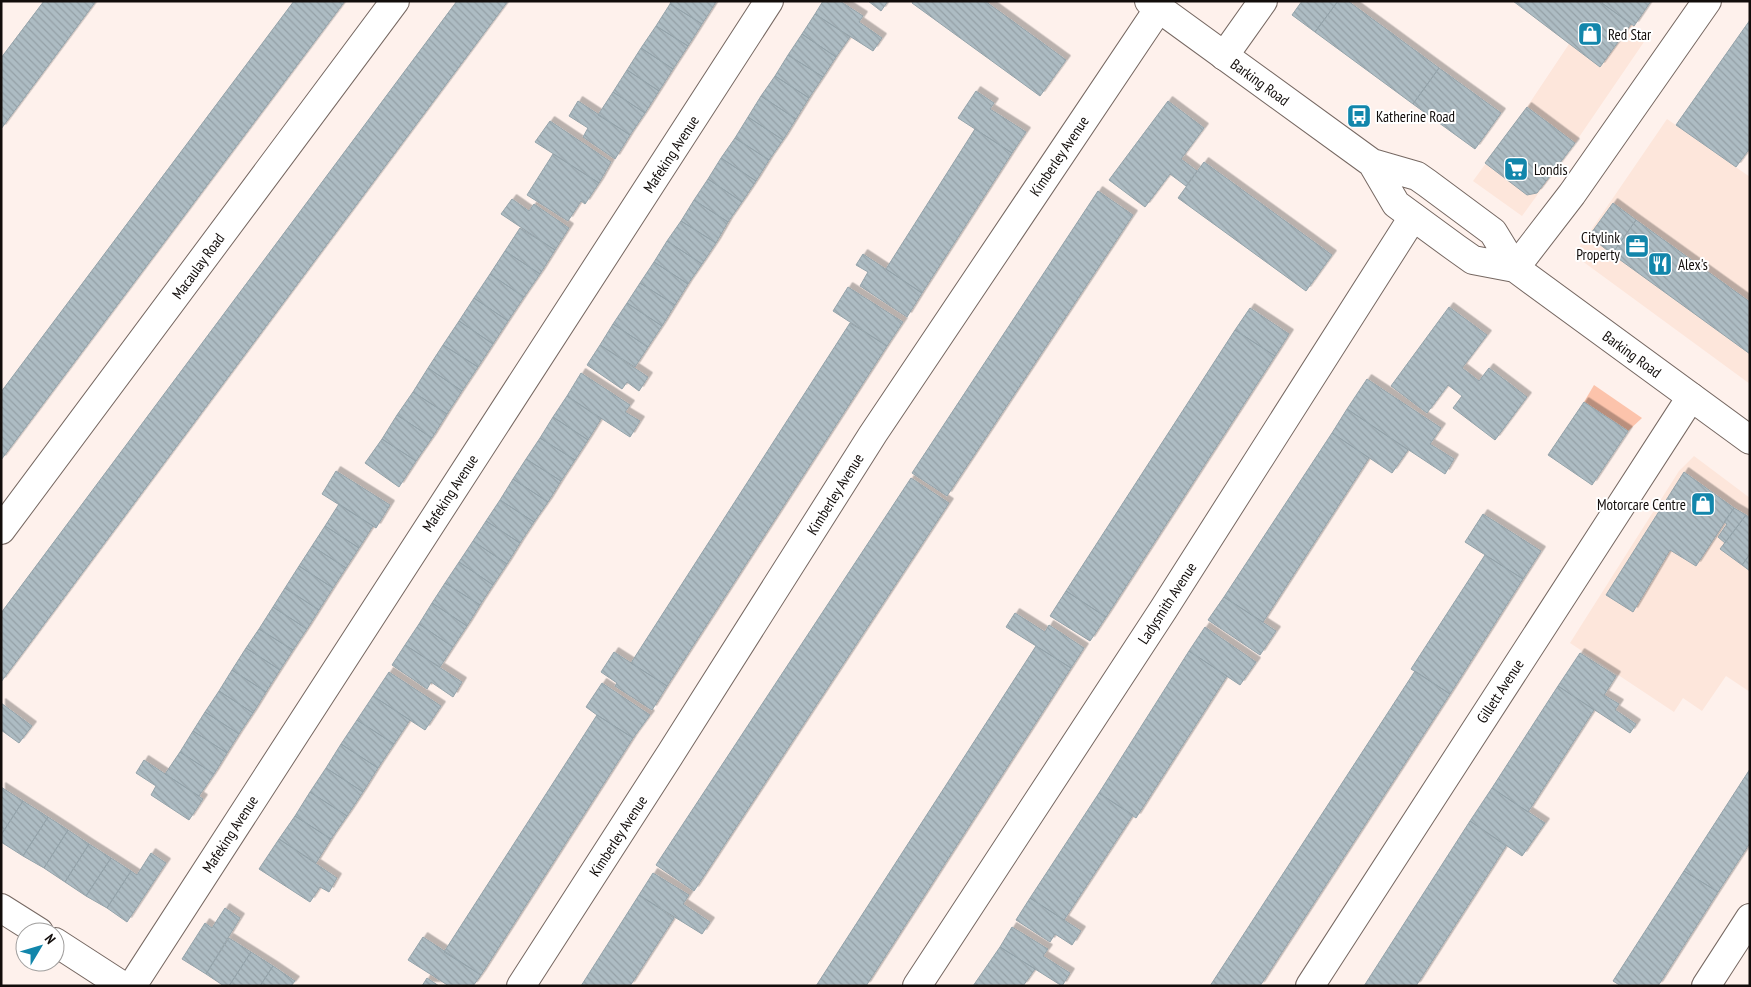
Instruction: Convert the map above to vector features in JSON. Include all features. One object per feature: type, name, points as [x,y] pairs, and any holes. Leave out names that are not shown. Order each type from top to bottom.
[{"type":"street","name":"Macaulay Road","points":[[1,530],[395,1]]},
{"type":"street","name":"Mafeking Avenue","points":[[132,986],[769,1]]},
{"type":"street","points":[[1224,56],[1263,1]]},
{"type":"street","points":[[1515,268],[1572,194],[1707,1]]},
{"type":"street","name":"Barking Road","points":[[1154,5],[1372,163],[1417,176],[1427,183],[1493,232],[1515,268],[1750,440]]},
{"type":"street","name":"Kimberley Avenue","points":[[521,986],[677,745],[873,434],[1154,5]]},
{"type":"street","name":"Barking Road","points":[[1372,163],[1396,204],[1473,260],[1515,268]]},
{"type":"street","name":"Ladysmith Avenue","points":[[918,986],[1163,610],[1413,216]]},
{"type":"street","name":"Gillett Avenue","points":[[1310,986],[1691,397]]},
{"type":"street","points":[[1,908],[23,922]]},
{"type":"street","points":[[1706,986],[1750,918]]},
{"type":"street","points":[[65,948],[123,986]]},
{"type":"shaded area","points":[[1513,1],[1599,1],[1648,36],[1575,143],[1522,216],[1473,181],[1527,107],[1569,44]]},
{"type":"shaded area","points":[[1667,119],[1750,177],[1750,384],[1574,255]]},
{"type":"shaded area","points":[[1594,385],[1642,418],[1628,431],[1584,402]]},
{"type":"shaded area","points":[[1694,456],[1750,498],[1750,692],[1726,676],[1702,711],[1683,698],[1674,712],[1570,643],[1679,471]]},
{"type":"building","points":[[44,1],[96,1],[1,129],[1,58]]},
{"type":"building","points":[[294,1],[345,1],[1,460],[1,392]]},
{"type":"building","points":[[457,1],[508,1],[1,682],[1,613]]},
{"type":"building","points":[[671,1],[716,2],[702,24],[670,4]]},
{"type":"building","points":[[823,1],[840,1],[863,16],[859,22],[882,38],[873,51],[815,14]]},
{"type":"building","points":[[868,1],[888,1],[881,11]]},
{"type":"building","points":[[913,1],[985,1],[1066,60],[1040,96],[912,3]]},
{"type":"building","points":[[1302,1],[1338,1],[1315,32],[1292,15]]},
{"type":"building","points":[[1338,1],[1348,1],[1439,68],[1413,104],[1315,32]]},
{"type":"building","name":"Red Star","points":[[1513,1],[1599,1],[1631,24],[1600,67]]},
{"type":"building","points":[[1603,1],[1651,1],[1634,26],[1602,3]]},
{"type":"building","points":[[670,4],[702,24],[688,46],[656,26]]},
{"type":"building","points":[[815,14],[850,37],[836,57],[802,34]]},
{"type":"building","points":[[1750,20],[1750,148],[1736,167],[1676,125]]},
{"type":"building","points":[[656,26],[688,46],[673,69],[641,48]]},
{"type":"building","points":[[802,34],[836,57],[823,77],[788,55]]},
{"type":"building","points":[[641,48],[673,69],[659,91],[627,70]]},
{"type":"building","points":[[788,55],[823,77],[809,98],[775,76]]},
{"type":"building","points":[[1439,68],[1501,113],[1475,149],[1413,104]]},
{"type":"building","points":[[627,70],[659,91],[645,113],[613,92]]},
{"type":"building","points":[[775,76],[809,98],[796,119],[761,96]]},
{"type":"building","points":[[976,91],[994,103],[990,109],[1026,132],[1012,153],[958,118]]},
{"type":"building","points":[[613,92],[645,113],[630,135],[598,115]]},
{"type":"building","points":[[761,96],[796,119],[783,140],[748,117]]},
{"type":"building","points":[[578,101],[630,135],[615,159],[583,137],[588,128],[569,116]]},
{"type":"building","points":[[1168,101],[1204,128],[1181,159],[1197,171],[1186,186],[1170,174],[1145,207],[1109,180]]},
{"type":"building","points":[[1527,107],[1575,143],[1537,193],[1527,195],[1485,163]]},
{"type":"building","points":[[748,117],[783,140],[769,160],[735,138]]},
{"type":"building","points":[[550,121],[611,162],[599,183],[535,142]]},
{"type":"building","points":[[975,129],[1012,153],[922,293],[886,269]]},
{"type":"building","points":[[735,138],[769,160],[756,181],[721,158]]},
{"type":"building","points":[[553,154],[599,183],[585,204],[581,201],[568,221],[527,195]]},
{"type":"building","points":[[721,158],[756,181],[742,202],[708,179]]},
{"type":"building","points":[[1204,162],[1332,255],[1306,291],[1178,198]]},
{"type":"building","points":[[708,179],[742,202],[728,222],[694,200]]},
{"type":"building","points":[[1098,191],[1133,215],[947,496],[912,473]]},
{"type":"building","points":[[512,199],[529,211],[534,204],[569,228],[555,250],[501,214]]},
{"type":"building","points":[[694,200],[728,222],[716,243],[681,221]]},
{"type":"building","points":[[1613,203],[1636,220],[1612,254],[1589,236]]},
{"type":"building","points":[[1636,220],[1750,302],[1750,354],[1612,254]]},
{"type":"building","points":[[681,221],[716,243],[702,264],[667,241]]},
{"type":"building","points":[[520,228],[555,250],[540,274],[505,251]]},
{"type":"building","points":[[667,241],[702,264],[688,284],[654,262]]},
{"type":"building","points":[[505,251],[540,274],[524,297],[490,274]]},
{"type":"building","points":[[863,254],[922,293],[907,317],[860,286],[868,272],[856,265]]},
{"type":"building","points":[[654,262],[688,284],[675,305],[640,283]]},
{"type":"building","points":[[490,274],[524,297],[508,321],[474,298]]},
{"type":"building","points":[[640,283],[675,305],[662,326],[627,303]]},
{"type":"building","points":[[848,287],[903,322],[887,346],[833,311]]},
{"type":"building","points":[[474,298],[508,321],[493,344],[459,321]]},
{"type":"building","points":[[627,303],[662,326],[648,347],[613,324]]},
{"type":"building","points":[[1449,307],[1487,335],[1462,368],[1479,381],[1489,368],[1527,397],[1495,440],[1453,408],[1462,396],[1448,385],[1427,413],[1391,386]]},
{"type":"building","points":[[1250,308],[1289,334],[1275,356],[1235,330]]},
{"type":"building","points":[[459,321],[493,344],[478,367],[443,345]]},
{"type":"building","points":[[850,323],[887,346],[667,686],[631,663]]},
{"type":"building","points":[[613,324],[648,347],[635,367],[600,345]]},
{"type":"building","points":[[1235,330],[1275,356],[1106,617],[1066,591]]},
{"type":"building","points":[[443,345],[478,367],[462,391],[428,368]]},
{"type":"building","points":[[600,345],[648,377],[639,391],[627,382],[622,389],[587,365]]},
{"type":"building","points":[[428,368],[462,391],[447,414],[413,392]]},
{"type":"building","points":[[581,373],[630,405],[625,412],[640,421],[630,437],[567,396]]},
{"type":"building","points":[[1367,379],[1441,428],[1430,444],[1454,459],[1445,474],[1347,409]]},
{"type":"building","points":[[413,392],[447,414],[432,438],[397,415]]},
{"type":"building","points":[[567,396],[601,419],[588,440],[553,417]]},
{"type":"building","points":[[1584,402],[1628,431],[1592,485],[1548,455]]},
{"type":"building","points":[[1347,409],[1408,450],[1392,473],[1332,433]]},
{"type":"building","points":[[397,415],[432,438],[416,461],[382,439]]},
{"type":"building","points":[[553,417],[588,440],[575,460],[540,438]]},
{"type":"building","points":[[1332,433],[1369,458],[1263,622],[1224,597]]},
{"type":"building","points":[[540,438],[575,460],[561,481],[526,459]]},
{"type":"building","points":[[382,439],[416,461],[399,487],[365,463]]},
{"type":"building","points":[[526,459],[561,481],[548,502],[513,479]]},
{"type":"building","points":[[336,471],[390,505],[376,528],[322,494]]},
{"type":"building","points":[[1684,472],[1734,508],[1696,566],[1670,550],[1633,612],[1606,595]]},
{"type":"building","points":[[911,478],[949,503],[694,891],[656,865]]},
{"type":"building","points":[[513,479],[548,502],[534,522],[500,500]]},
{"type":"building","points":[[500,500],[534,522],[520,543],[486,521]]},
{"type":"building","points":[[339,504],[373,526],[359,548],[325,526]]},
{"type":"building","points":[[1734,508],[1746,515],[1725,543],[1718,537],[1727,524],[1724,522]]},
{"type":"building","points":[[1483,514],[1541,551],[1523,579],[1465,542]]},
{"type":"building","points":[[1746,515],[1750,518],[1750,554],[1742,565],[1720,549]]},
{"type":"building","points":[[486,521],[520,543],[507,564],[473,541]]},
{"type":"building","points":[[325,526],[359,548],[346,568],[312,546]]},
{"type":"building","points":[[473,541],[507,564],[493,585],[459,562]]},
{"type":"building","points":[[312,546],[346,568],[333,588],[299,566]]},
{"type":"building","points":[[1750,554],[1750,571],[1742,565]]},
{"type":"building","points":[[1485,555],[1523,579],[1450,694],[1411,669]]},
{"type":"building","points":[[459,562],[493,585],[480,605],[445,583]]},
{"type":"building","points":[[299,566],[333,588],[319,610],[285,588]]},
{"type":"building","points":[[445,583],[480,605],[467,626],[432,603]]},
{"type":"building","points":[[285,588],[319,610],[307,629],[273,607]]},
{"type":"building","points":[[1066,591],[1106,617],[1090,641],[1050,616]]},
{"type":"building","points":[[1224,597],[1276,631],[1260,655],[1208,620]]},
{"type":"building","points":[[432,603],[467,626],[453,647],[419,624]]},
{"type":"building","points":[[273,607],[307,629],[293,650],[259,629]]},
{"type":"building","points":[[1015,613],[1045,632],[1049,625],[1084,648],[1071,668],[1006,627]]},
{"type":"building","points":[[419,624],[453,647],[440,667],[405,645]]},
{"type":"building","points":[[1205,627],[1256,662],[1240,685],[1189,651]]},
{"type":"building","points":[[259,629],[293,650],[280,670],[246,648]]},
{"type":"building","points":[[405,645],[462,682],[453,697],[431,682],[427,689],[392,665]]},
{"type":"building","points":[[1036,646],[1071,668],[866,986],[816,986]]},
{"type":"building","points":[[246,648],[280,670],[266,692],[232,670]]},
{"type":"building","points":[[1189,651],[1227,676],[1136,818],[1099,793]]},
{"type":"building","points":[[614,652],[667,686],[652,710],[615,686],[617,683],[601,672]]},
{"type":"building","points":[[1580,653],[1616,676],[1604,695],[1619,704],[1615,710],[1636,724],[1630,733],[1558,686]]},
{"type":"building","points":[[232,670],[266,692],[253,713],[219,691]]},
{"type":"building","points":[[1415,671],[1450,694],[1260,986],[1210,986]]},
{"type":"building","points":[[389,672],[441,706],[425,730],[373,696]]},
{"type":"building","points":[[602,683],[650,715],[633,738],[586,707]]},
{"type":"building","points":[[1558,686],[1594,710],[1528,812],[1492,788]]},
{"type":"building","points":[[219,691],[253,713],[239,734],[205,712]]},
{"type":"building","points":[[373,696],[410,720],[394,744],[357,720]]},
{"type":"building","points":[[1,703],[32,726],[19,743],[1,730]]},
{"type":"building","points":[[205,712],[239,734],[227,753],[193,731]]},
{"type":"building","points":[[597,715],[633,738],[481,975],[444,952]]},
{"type":"building","points":[[357,720],[394,744],[378,768],[341,744]]},
{"type":"building","points":[[193,731],[227,753],[214,774],[180,752]]},
{"type":"building","points":[[341,744],[378,768],[363,792],[326,768]]},
{"type":"building","points":[[180,752],[214,774],[199,796],[165,774]]},
{"type":"building","points":[[144,760],[203,799],[189,820],[151,795],[156,786],[136,773]]},
{"type":"building","points":[[326,768],[363,792],[347,816],[310,792]]},
{"type":"building","points":[[1750,769],[1750,843],[1718,892],[1684,871]]},
{"type":"building","points":[[1,787],[23,801],[1,835]]},
{"type":"building","points":[[1492,788],[1545,823],[1522,856],[1470,821]]},
{"type":"building","points":[[310,792],[347,816],[331,839],[295,816]]},
{"type":"building","points":[[1099,793],[1133,815],[1064,920],[1030,898]]},
{"type":"building","points":[[23,801],[48,817],[23,856],[1,842],[1,835]]},
{"type":"building","points":[[295,816],[331,839],[316,863],[279,839]]},
{"type":"building","points":[[48,817],[68,830],[44,868],[23,856]]},
{"type":"building","points":[[1470,821],[1506,846],[1416,986],[1364,986]]},
{"type":"building","points":[[68,830],[89,844],[65,882],[44,868]]},
{"type":"building","points":[[279,839],[337,878],[329,892],[320,887],[310,902],[259,869]]},
{"type":"building","points":[[89,844],[111,858],[86,896],[65,882]]},
{"type":"building","points":[[151,853],[166,863],[127,922],[107,908],[131,871],[137,875]]},
{"type":"building","points":[[111,858],[131,871],[107,908],[86,896]]},
{"type":"building","points":[[1684,871],[1718,892],[1658,986],[1621,986],[1613,981]]},
{"type":"building","points":[[653,873],[689,895],[683,904],[710,922],[702,934],[639,895]]},
{"type":"building","points":[[639,895],[674,918],[630,986],[581,986]]},
{"type":"building","points":[[1030,898],[1081,931],[1072,945],[1055,934],[1050,942],[1016,920]]},
{"type":"building","points":[[225,908],[240,918],[206,974],[182,959],[205,923],[212,928]]},
{"type":"building","points":[[1012,927],[1048,949],[1043,956],[1070,973],[1062,986],[1000,947]]},
{"type":"building","points":[[423,937],[481,975],[473,986],[449,986],[408,960]]},
{"type":"building","points":[[229,938],[251,952],[229,986],[224,986],[206,974]]},
{"type":"building","points":[[1000,947],[1035,969],[1023,986],[973,986]]},
{"type":"building","points":[[251,952],[273,966],[260,986],[229,986]]},
{"type":"building","points":[[273,966],[295,981],[291,986],[260,986]]},
{"type":"building","points":[[427,978],[439,986],[422,986]]},
{"type":"place","name":"Red Star","points":[[1590,34]]},
{"type":"place","name":"Katherine Road","points":[[1359,116]]},
{"type":"place","name":"Londis","points":[[1516,169]]},
{"type":"place","name":"Citylink Property","points":[[1637,246]]},
{"type":"place","name":"Alex's","points":[[1660,264]]},
{"type":"place","name":"Motorcare Centre","points":[[1703,504]]}]
